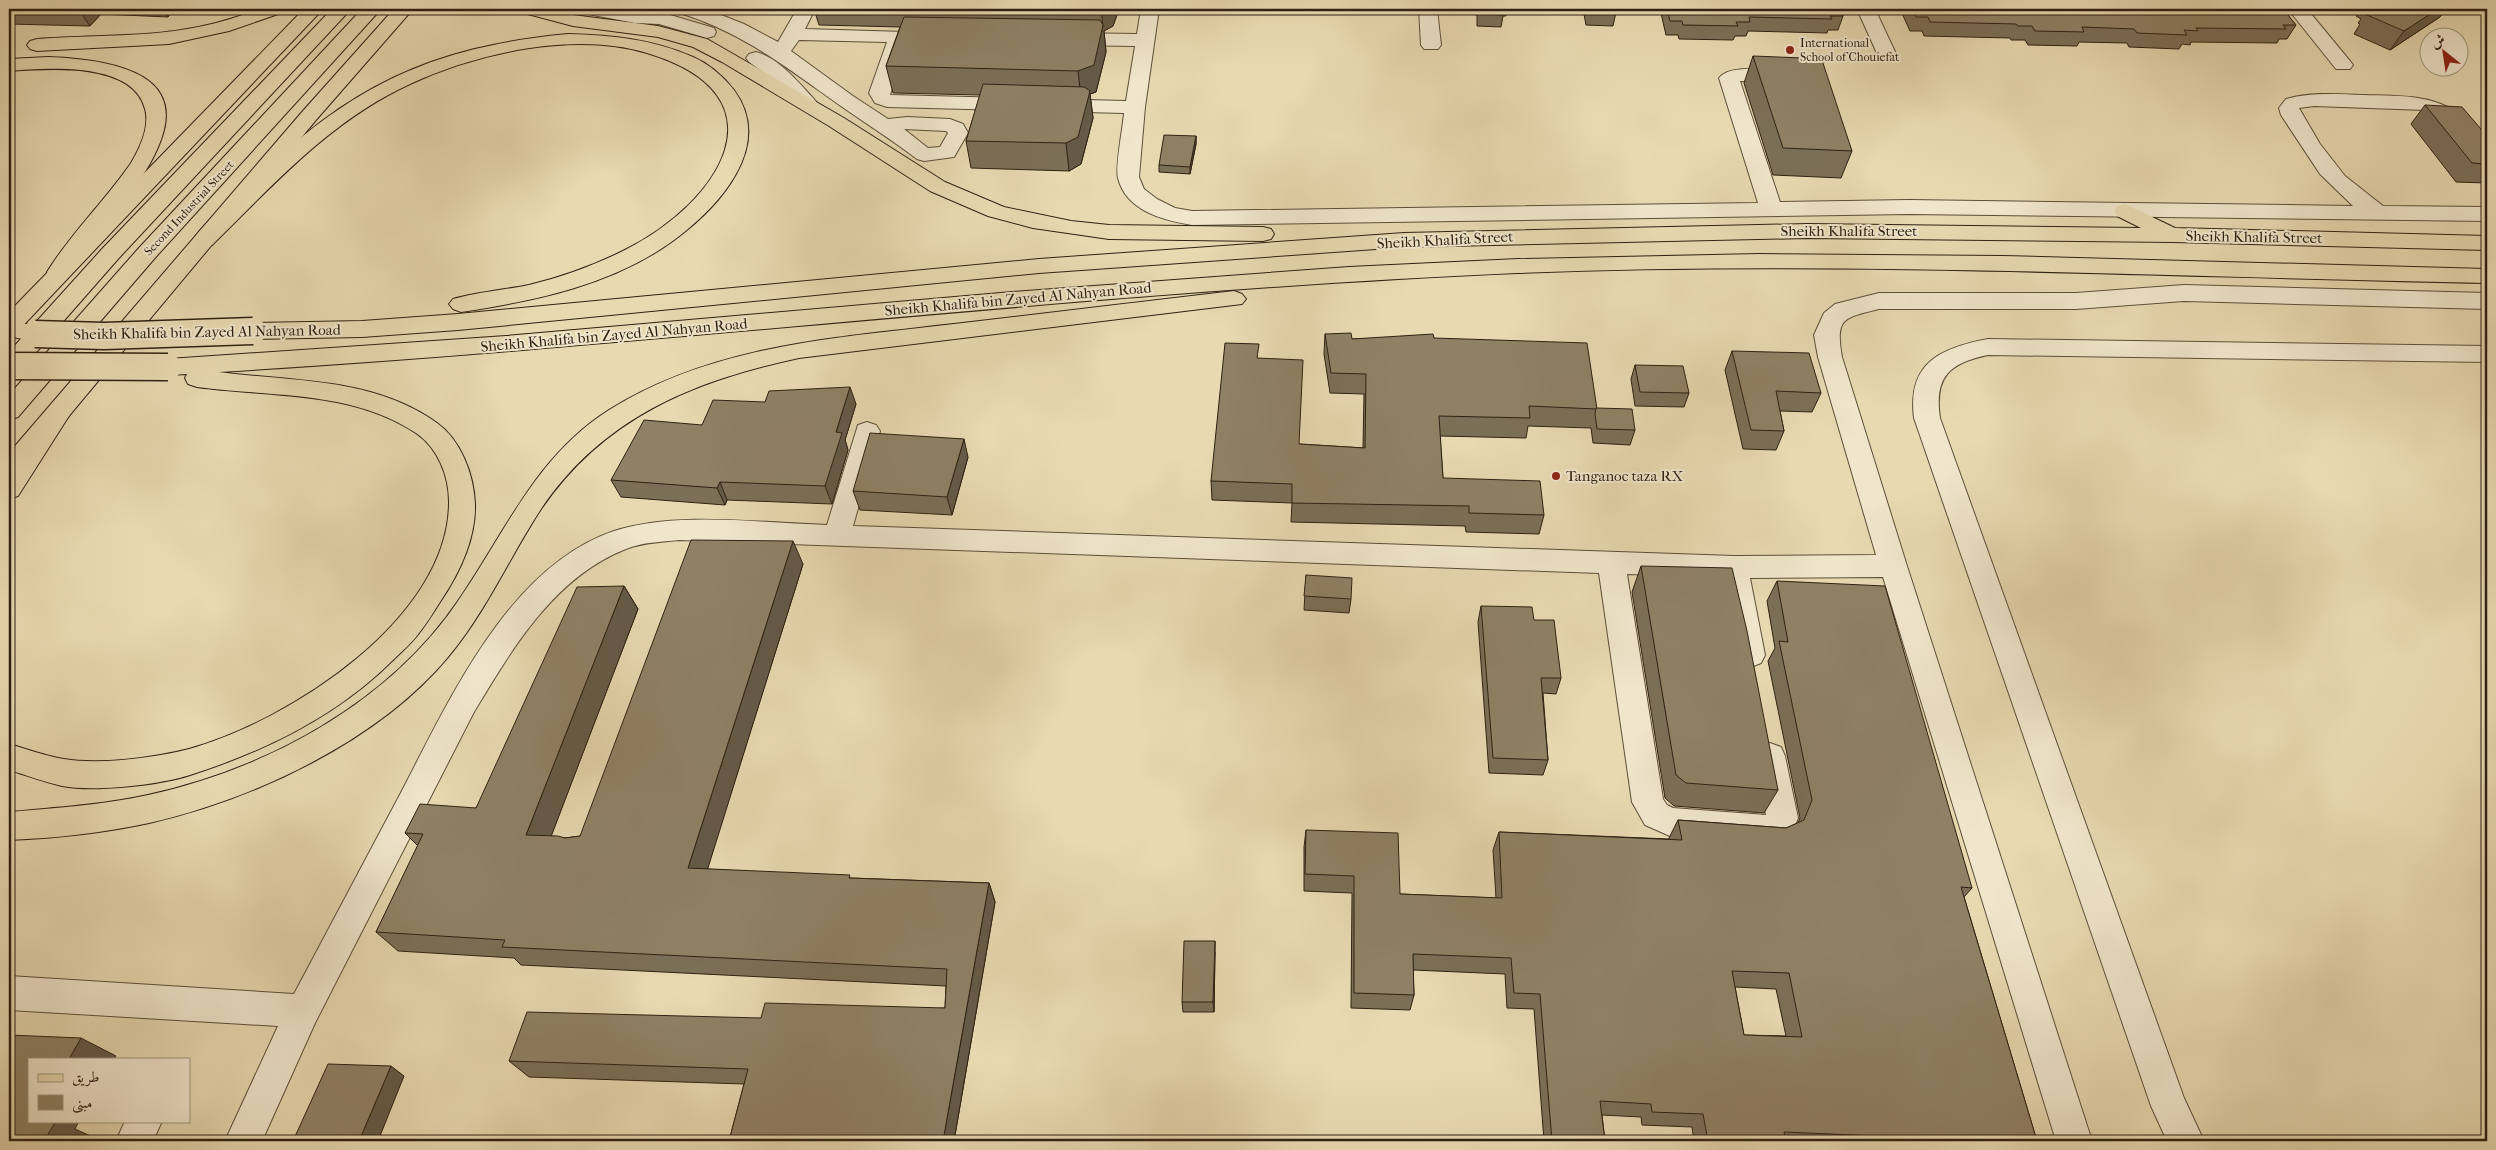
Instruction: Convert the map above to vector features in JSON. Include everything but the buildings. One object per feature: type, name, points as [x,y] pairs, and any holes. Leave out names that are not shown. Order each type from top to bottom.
[{"type":"main road","points":[[9,48],[167,39],[233,24],[274,9]]},
{"type":"main road","points":[[35,334],[9,327],[58,272],[314,9]]},
{"type":"main road","name":"Second Industrial Street","points":[[9,366],[110,254],[342,9]]},
{"type":"main road","name":"Second Industrial Street","points":[[9,411],[146,254],[372,9]]},
{"type":"main road","points":[[9,470],[204,240],[404,9]]},
{"type":"main road","points":[[531,9],[580,22],[662,32],[698,42],[721,53],[807,103],[929,182],[960,198],[997,212],[1036,222],[1079,229],[1192,235],[1313,234],[1404,240]]},
{"type":"main road","points":[[204,240],[318,134],[345,112],[397,82],[456,60],[523,45],[559,41],[625,43],[677,56],[699,67],[728,95],[736,112],[740,132],[735,154],[724,177],[706,200],[684,223],[651,246],[598,270],[562,283],[484,302],[253,331]]},
{"type":"main road","points":[[9,65],[48,62],[79,64],[108,69],[142,85],[152,99],[157,115],[149,147],[140,166],[58,272]]},
{"type":"main road","points":[[2125,211],[2173,235]]},
{"type":"main road","name":"Sheikh Khalifa Street","points":[[1212,255],[1404,240],[1807,231],[2173,235],[2487,243]]},
{"type":"main road","name":"Sheikh Khalifa bin Zayed Al Nahyan Road","points":[[9,334],[104,336],[362,329],[458,322],[1039,266],[1212,255]]},
{"type":"main road","name":"Sheikh Khalifa Street","points":[[1219,282],[1388,272],[1636,262],[1805,261],[2487,276]]},
{"type":"main road","points":[[9,826],[89,819],[170,804],[256,775],[300,753],[344,726],[417,670],[446,639],[490,577],[533,500],[555,471],[583,443],[617,416],[651,395],[684,381],[754,358],[799,350],[1347,287],[1370,282],[1388,272]]},
{"type":"main road","name":"Sheikh Khalifa bin Zayed Al Nahyan Road","points":[[9,366],[168,367],[465,348],[1219,282]]},
{"type":"main road","points":[[9,758],[53,770],[97,775],[136,773],[199,760],[244,744],[292,720],[354,677],[406,628],[433,592],[448,564],[462,519],[462,494],[457,470],[446,448],[428,429],[404,414],[359,396],[312,388],[212,380],[189,376],[168,367]]},
{"type":"main road","points":[[9,489],[62,408]]},
{"type":"street","points":[[593,9],[635,17],[660,18]]},
{"type":"street","points":[[643,9],[660,18],[710,33],[750,54],[784,78],[807,103]]},
{"type":"street","points":[[686,9],[745,31],[782,53],[865,114],[885,126]]},
{"type":"street","points":[[782,53],[806,9]]},
{"type":"street","points":[[1150,9],[1135,107],[1128,177],[1135,192],[1148,204],[1169,214],[1192,218],[1910,207],[2487,214]]},
{"type":"street","points":[[1428,9],[1431,46]]},
{"type":"street","points":[[1866,9],[1887,56]]},
{"type":"street","points":[[2297,9],[2343,65]]},
{"type":"street","points":[[792,34],[948,37]]},
{"type":"street","points":[[898,36],[879,93],[882,99],[887,101],[1135,107]]},
{"type":"street","points":[[1046,39],[1144,40]]},
{"type":"street","points":[[1771,209],[1729,78],[1734,75],[1794,77]]},
{"type":"street","points":[[2377,212],[2352,196],[2334,179],[2291,115],[2289,108],[2293,103],[2302,100],[2324,100],[2408,102],[2430,105],[2450,114],[2487,158]]},
{"type":"street","points":[[2074,1141],[1893,566],[1830,357],[1826,335],[1832,319],[1843,310],[1879,301],[2076,302],[2184,293],[2487,301]]},
{"type":"street","points":[[2186,1141],[2169,1106],[1927,418],[1924,398],[1928,380],[1945,361],[1965,352],[1988,347],[2487,354]]},
{"type":"street","points":[[837,535],[867,431]]},
{"type":"street","points":[[243,1141],[304,1012],[464,703],[489,661],[533,602],[560,574],[587,556],[617,541],[648,533],[695,530],[1734,567],[1893,566]]},
{"type":"street","points":[[685,558],[695,530]]},
{"type":"street","points":[[1610,562],[1648,802],[1656,815],[1670,822],[1769,831],[1778,827],[1782,818],[1765,730]]},
{"type":"street","points":[[1734,567],[1756,681]]},
{"type":"street","points":[[9,993],[304,1012]]},
{"type":"street","points":[[134,1141],[144,1122]]},
{"type":"place","name":"International School of Chouiefat","points":[[1790,50]]},
{"type":"place","name":"Tanganoc taza RX","points":[[1556,476]]}]
